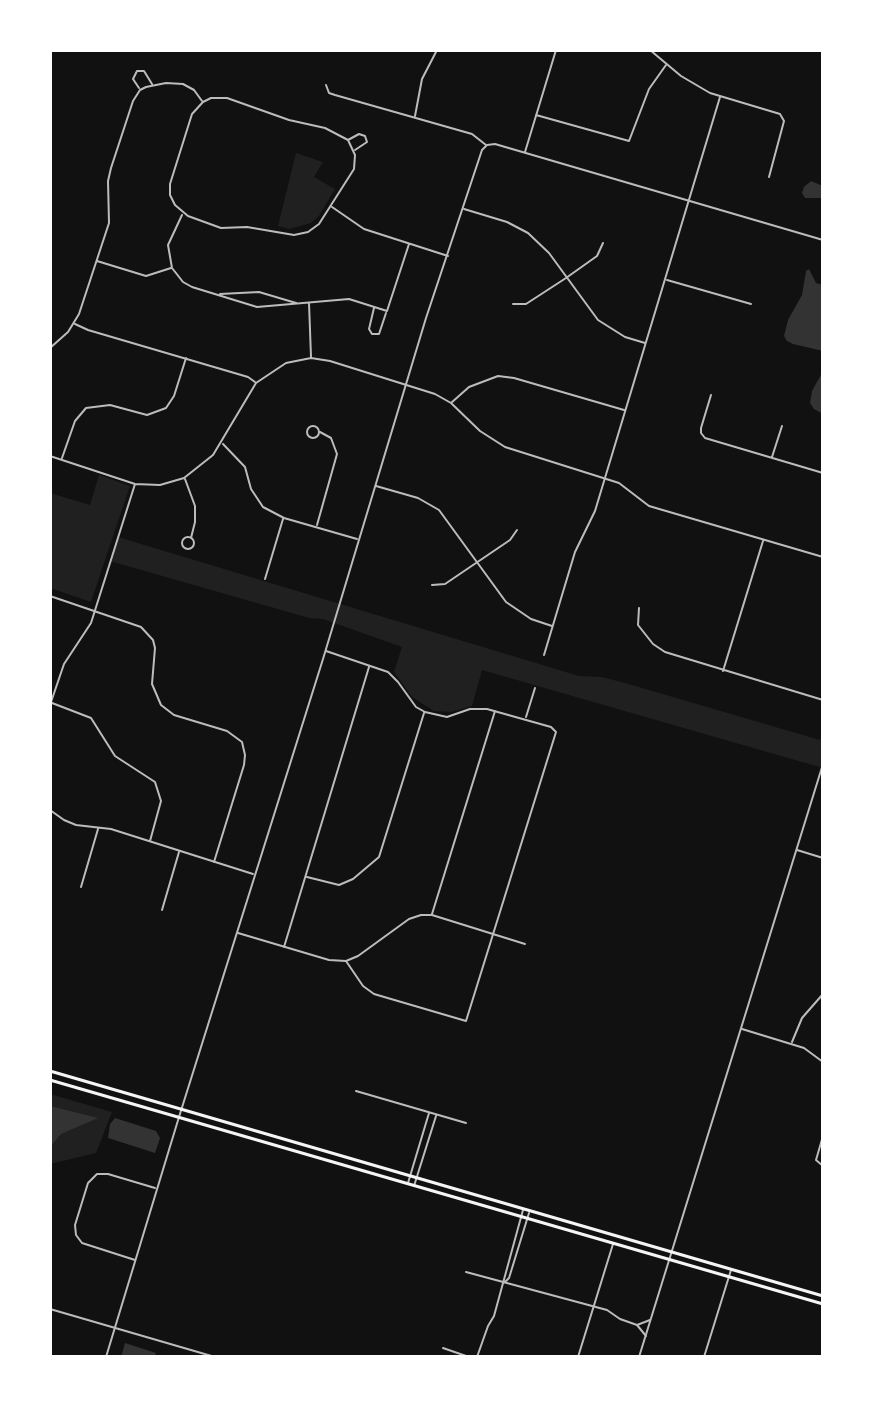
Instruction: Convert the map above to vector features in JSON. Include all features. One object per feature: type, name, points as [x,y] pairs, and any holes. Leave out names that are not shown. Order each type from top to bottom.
[{"type":"main road","points":[[50,1071],[823,1296]]},
{"type":"main road","points":[[50,1080],[823,1304]]},
{"type":"street","points":[[415,117],[414,107],[422,79],[437,50]]},
{"type":"street","points":[[525,153],[556,50]]},
{"type":"street","points":[[650,50],[697,86],[720,97],[783,117],[769,177]]},
{"type":"street","points":[[536,115],[629,141],[649,89],[666,65]]},
{"type":"street","points":[[140,90],[133,79],[137,71],[144,71],[153,85]]},
{"type":"street","points":[[50,348],[74,323],[109,223],[108,181],[133,101],[140,90],[153,85],[183,84],[194,90],[203,102]]},
{"type":"street","points":[[326,85],[329,93],[472,134],[487,145]]},
{"type":"street","points":[[544,655],[575,552],[595,511],[720,97]]},
{"type":"street","points":[[211,98],[227,98],[289,120],[325,128],[348,140],[354,151],[353,171],[332,207],[314,228],[294,235],[247,227],[211,226],[183,214],[170,195],[170,184],[192,114],[203,102],[211,98]]},
{"type":"street","points":[[348,140],[359,134],[365,136],[365,146],[354,151]]},
{"type":"street","points":[[106,1357],[406,384],[482,150],[487,145],[495,144],[823,240]]},
{"type":"street","points":[[332,207],[364,229],[448,256]]},
{"type":"street","points":[[463,209],[517,226],[539,241],[598,320],[625,337],[646,344]]},
{"type":"street","points":[[183,214],[168,245],[172,268],[183,282],[257,307],[349,299],[387,311]]},
{"type":"street","points":[[513,304],[526,304],[566,278],[597,256],[603,243]]},
{"type":"street","points":[[375,307],[369,329],[375,335],[381,330],[409,244]]},
{"type":"street","points":[[96,260],[146,276],[172,268]]},
{"type":"street","points":[[665,280],[751,304]]},
{"type":"street","points":[[217,294],[259,292],[297,303]]},
{"type":"street","points":[[309,303],[311,358]]},
{"type":"street","points":[[74,323],[88,330],[248,377],[256,383]]},
{"type":"street","points":[[61,459],[75,421],[86,408],[110,405],[144,415],[166,408],[174,396],[186,358]]},
{"type":"street","points":[[50,456],[135,484],[160,485],[184,478],[203,465],[221,443],[256,383],[286,363],[311,358],[435,394],[451,403],[480,431],[505,447],[619,483],[649,506],[823,557]]},
{"type":"street","points":[[451,403],[469,387],[498,376],[625,411]]},
{"type":"street","points":[[711,395],[701,428],[702,436],[823,473]]},
{"type":"street","points":[[772,458],[782,426]]},
{"type":"street","points":[[317,527],[337,454],[331,438],[320,432]]},
{"type":"street","points":[[221,443],[239,457],[255,499],[263,507],[284,518],[358,540]]},
{"type":"street","points":[[184,478],[195,506],[191,538]]},
{"type":"street","points":[[135,484],[88,629],[64,664],[50,704],[91,718],[115,756],[155,782],[161,801],[150,841]]},
{"type":"street","points":[[375,485],[418,498],[439,510],[506,602],[531,619],[553,626]]},
{"type":"street","points":[[265,579],[284,518]]},
{"type":"street","points":[[432,585],[445,584],[510,540],[517,530]]},
{"type":"street","points":[[723,671],[763,539]]},
{"type":"street","points":[[50,596],[138,625],[153,640],[156,660],[152,688],[165,709],[174,715],[227,731],[242,742],[244,765],[214,862]]},
{"type":"street","points":[[639,608],[638,625],[653,644],[677,658],[823,700]]},
{"type":"street","points":[[325,651],[392,675],[416,707],[425,712],[447,717],[477,708],[556,729],[466,1021],[377,995],[363,986],[346,961]]},
{"type":"street","points":[[284,947],[370,665]]},
{"type":"street","points":[[525,719],[535,688]]},
{"type":"street","points":[[432,915],[495,711]]},
{"type":"street","points":[[305,877],[339,885],[353,879],[379,857],[425,712]]},
{"type":"street","points":[[639,1357],[823,764]]},
{"type":"street","points":[[50,810],[76,825],[99,827],[255,874]]},
{"type":"street","points":[[81,887],[99,827]]},
{"type":"street","points":[[796,850],[823,858]]},
{"type":"street","points":[[162,910],[180,851]]},
{"type":"street","points":[[237,933],[329,960],[346,961],[358,956],[409,919],[432,915],[525,944]]},
{"type":"street","points":[[792,1044],[802,1018],[823,994]]},
{"type":"street","points":[[741,1029],[804,1048],[823,1062]]},
{"type":"street","points":[[356,1091],[466,1123]]},
{"type":"street","points":[[408,1184],[429,1113]]},
{"type":"street","points":[[414,1186],[436,1115]]},
{"type":"street","points":[[823,1136],[817,1163],[823,1166]]},
{"type":"street","points":[[135,1260],[82,1243],[76,1235],[75,1225],[88,1183],[97,1174],[108,1174],[156,1189]]},
{"type":"street","points":[[477,1357],[494,1316],[523,1209]]},
{"type":"street","points":[[504,1283],[509,1278],[530,1211]]},
{"type":"street","points":[[578,1357],[613,1243]]},
{"type":"street","points":[[704,1357],[731,1269]]},
{"type":"street","points":[[466,1272],[593,1306],[637,1325],[646,1336]]},
{"type":"street","points":[[50,1309],[215,1357]]},
{"type":"street","points":[[637,1325],[651,1319]]},
{"type":"street","points":[[443,1348],[469,1357]]},
{"type":"shaded area","points":[[296,153],[323,162],[314,177],[335,189],[319,216],[311,223],[289,229],[278,226]]},
{"type":"shaded area","points":[[811,181],[823,186],[823,198],[805,198],[802,193],[804,187]]},
{"type":"shaded area","points":[[809,269],[816,283],[823,285],[823,351],[793,344],[784,336],[788,320],[802,295]]},
{"type":"shaded area","points":[[823,371],[823,414],[810,403],[812,391]]},
{"type":"shaded area","points":[[99,475],[130,486],[91,602],[50,588],[50,493],[90,505]]},
{"type":"shaded area","points":[[118,537],[579,676],[602,677],[625,683],[820,740],[823,733],[823,768],[482,670],[472,706],[451,712],[434,711],[412,697],[394,672],[402,647],[323,619],[309,618],[110,561]]},
{"type":"shaded area","points":[[50,1094],[112,1112],[96,1153],[50,1164]]},
{"type":"shaded area","points":[[50,1106],[98,1118],[61,1134],[50,1147]]},
{"type":"shaded area","points":[[115,1118],[156,1131],[160,1138],[155,1153],[108,1138],[110,1124]]},
{"type":"shaded area","points":[[125,1343],[156,1353],[154,1357],[121,1357]]}]
